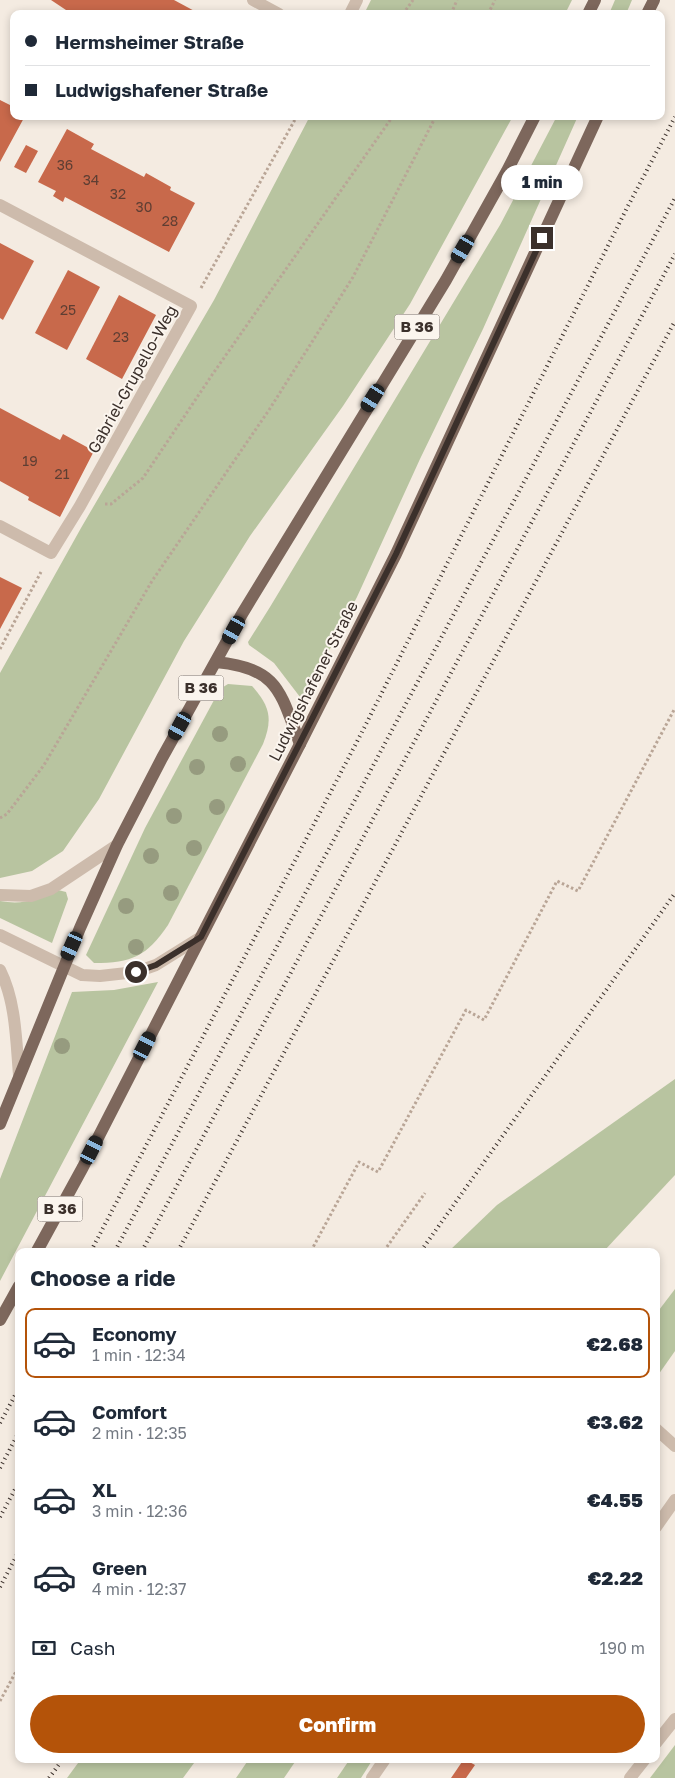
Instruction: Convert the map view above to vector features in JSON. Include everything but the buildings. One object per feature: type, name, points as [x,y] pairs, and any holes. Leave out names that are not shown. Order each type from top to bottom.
[{"type":"main road","name":"B 36","points":[[0,1124],[64,964],[117,845],[162,758],[242,614],[446,280],[507,171],[533,120]]},
{"type":"main road","name":"Ludwigshafener Straße","points":[[39,1248],[83,1167],[396,554],[596,120]]},
{"type":"main road","points":[[216,662],[237,664],[264,675],[272,682],[280,692],[300,744]]},
{"type":"main road","points":[[0,1320],[15,1293]]},
{"type":"street","points":[[253,0],[272,10]]},
{"type":"street","name":"Gabriel-Grupello-Weg","points":[[0,205],[191,306],[80,506],[51,553]]},
{"type":"street","points":[[0,526],[51,553]]},
{"type":"street","points":[[0,895],[31,896],[51,889],[117,845]]},
{"type":"street","points":[[0,935],[64,964],[82,975],[100,976],[136,972],[156,965],[201,937]]},
{"type":"street","points":[[0,970],[7,985],[11,1001],[19,1075]]},
{"type":"street","points":[[660,1433],[675,1446]]},
{"type":"street","points":[[660,1521],[675,1500]]},
{"type":"street","points":[[660,1738],[675,1719]]},
{"type":"street","points":[[372,1778],[382,1763]]},
{"type":"street","points":[[630,1778],[641,1763]]},
{"type":"path","points":[[191,306],[295,120]]},
{"type":"path","points":[[80,506],[111,504],[143,478],[212,375],[390,120]]},
{"type":"path","points":[[0,818],[7,814],[44,765],[152,581],[269,410],[353,277],[434,120]]},
{"type":"path","points":[[0,648],[51,553]]},
{"type":"path","points":[[313,1248],[359,1162],[378,1172],[466,1010],[484,1020],[557,881],[578,891],[675,708]]},
{"type":"path","points":[[386,1248],[425,1193]]},
{"type":"path","points":[[0,1701],[15,1673]]},
{"type":"green space","points":[[371,0],[572,0],[567,10],[366,10]]},
{"type":"green space","points":[[615,0],[632,0],[628,10],[611,10]]},
{"type":"green space","points":[[308,120],[511,120],[410,304],[343,406],[250,536],[184,641],[99,799],[63,851],[32,871],[0,878],[0,673],[81,528],[214,300]]},
{"type":"green space","points":[[555,120],[576,120],[483,329],[420,459],[357,597],[306,695],[300,697],[274,663],[249,645],[248,642],[500,225]]},
{"type":"green space","points":[[228,684],[252,686],[263,700],[269,720],[263,744],[168,925],[160,936],[137,956],[107,963],[94,963],[86,955],[145,828],[220,689]]},
{"type":"green space","points":[[58,890],[66,892],[68,899],[52,943],[0,918],[0,901],[30,901]]},
{"type":"green space","points":[[158,982],[17,1248],[15,1248],[15,1253],[0,1281],[0,1179],[72,992],[114,990]]},
{"type":"green space","points":[[675,1079],[675,1175],[607,1248],[452,1248],[497,1205]]},
{"type":"green space","points":[[675,1289],[675,1351],[660,1372],[660,1309]]},
{"type":"green space","points":[[675,1745],[675,1778],[650,1778]]},
{"type":"green space","points":[[78,1763],[194,1763],[183,1778],[67,1778]]},
{"type":"green space","points":[[246,1763],[294,1763],[284,1778],[236,1778]]},
{"type":"green space","points":[[347,1763],[370,1763],[361,1778],[337,1778]]},
{"type":"railway","points":[[93,1248],[362,732],[628,206],[675,117]]},
{"type":"railway","points":[[117,1248],[675,198]]},
{"type":"railway","points":[[144,1248],[675,254]]},
{"type":"railway","points":[[180,1248],[675,321]]},
{"type":"railway","points":[[423,1248],[675,893]]},
{"type":"railway","points":[[0,1423],[15,1395]]},
{"type":"railway","points":[[0,1468],[15,1440]]},
{"type":"railway","points":[[0,1517],[15,1489]]},
{"type":"railway","points":[[0,1587],[15,1559]]},
{"type":"railway","points":[[49,1778],[60,1763]]},
{"type":"route","points":[[136,972],[156,965],[201,937],[396,554],[542,238]]}]
